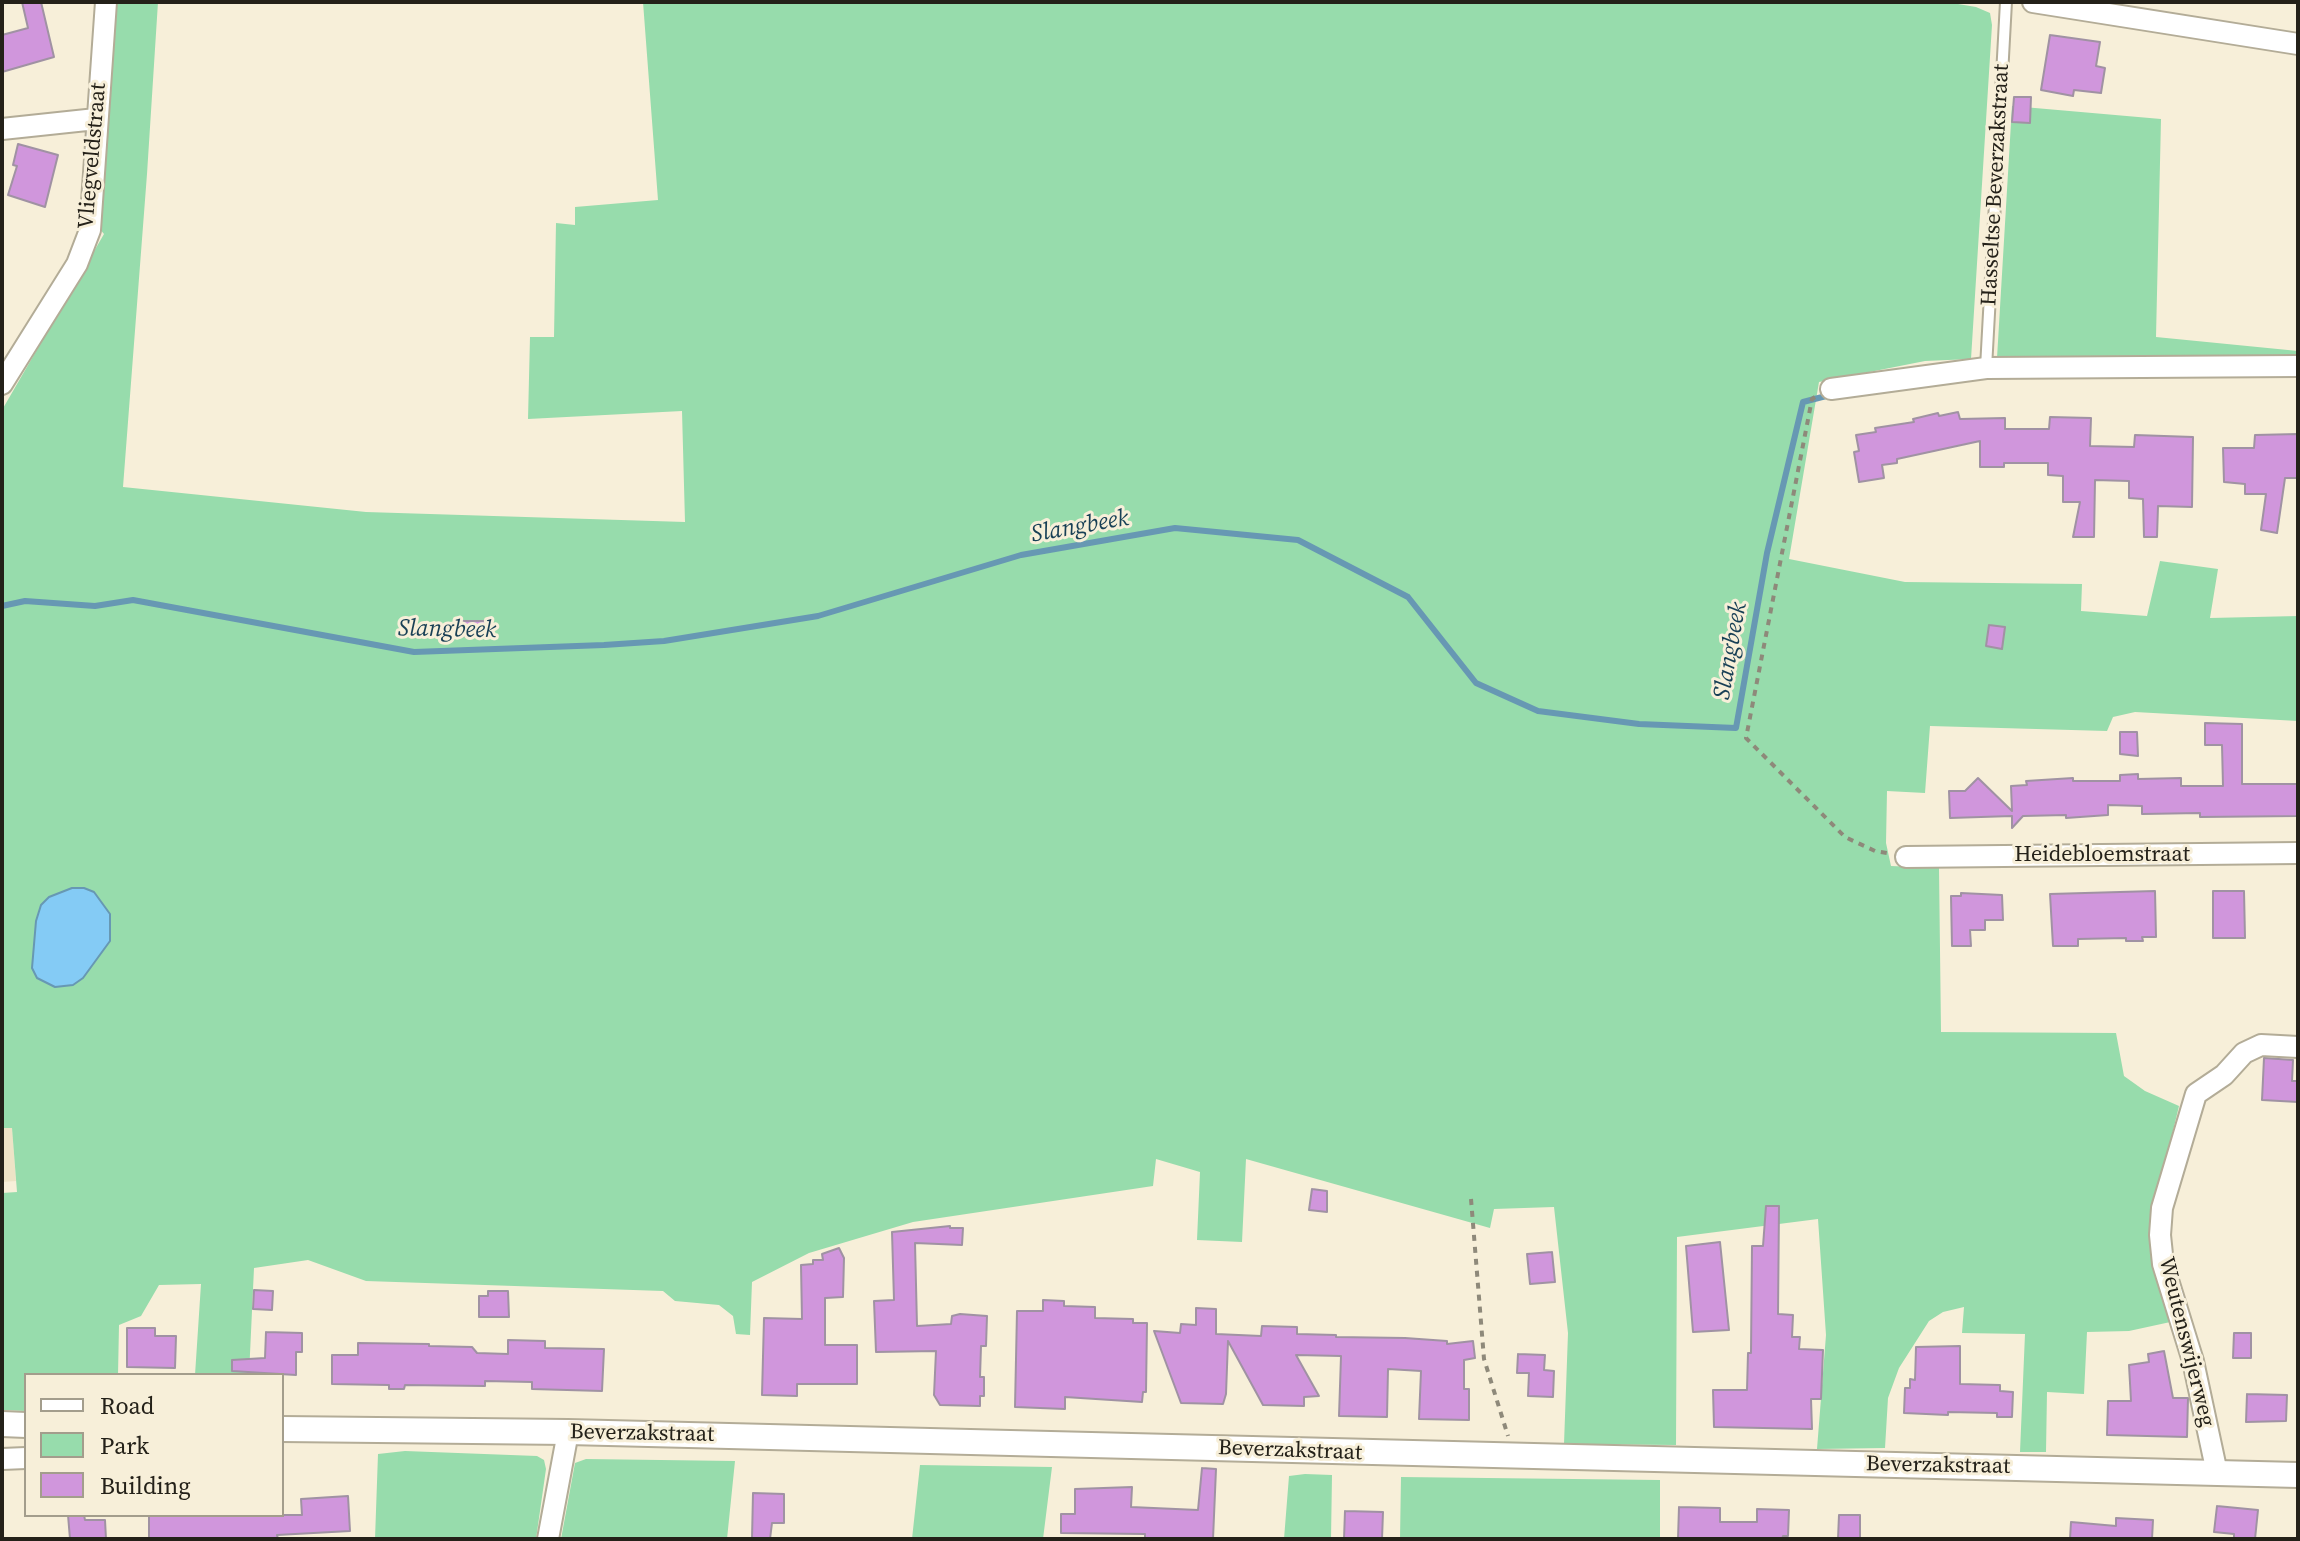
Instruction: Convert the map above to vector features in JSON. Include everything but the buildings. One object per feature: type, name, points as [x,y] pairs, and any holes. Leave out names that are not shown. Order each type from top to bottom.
[{"type":"street","name":"Vliegveldstraat","points":[[2,384],[77,264],[90,230],[106,2]]},
{"type":"street","points":[[2033,2],[2298,44]]},
{"type":"street","points":[[2,129],[96,119]]},
{"type":"street","points":[[1831,389],[1986,368],[2298,366]]},
{"type":"street","name":"Heidebloemstraat","points":[[1906,857],[2298,853]]},
{"type":"street","name":"Weutenswijerweg","points":[[2217,1473],[2193,1361],[2163,1264],[2160,1235],[2162,1208],[2196,1094],[2224,1075],[2244,1053],[2261,1045],[2298,1047]]},
{"type":"street","points":[[2,1424],[24,1425]]},
{"type":"street","name":"Beverzakstraat","points":[[284,1429],[568,1432],[2298,1475]]},
{"type":"street","points":[[548,1539],[568,1432]]},
{"type":"street","points":[[2,1459],[24,1458]]},
{"type":"lane","name":"Hasseltse Beverzakstraat","points":[[1986,368],[2006,2]]},
{"type":"path","points":[[1831,389],[1812,399],[1746,738],[1845,837],[1875,851],[1906,857]]},
{"type":"path","points":[[1471,1199],[1484,1359],[1514,1457]]},
{"type":"shaded area","points":[[12,1127],[16,1181],[2,1182],[2,1128]]},
{"type":"green space","points":[[114,2],[158,2],[123,487],[366,512],[685,522],[682,411],[528,419],[530,337],[554,337],[556,223],[575,225],[575,207],[658,200],[643,2],[1946,2],[1976,7],[1990,13],[1992,25],[1971,359],[1925,361],[1819,382],[1789,559],[1905,582],[2082,584],[2081,611],[2147,616],[2160,561],[2218,569],[2210,618],[2298,616],[2298,721],[2135,712],[2113,717],[2107,731],[1930,726],[1925,793],[1887,791],[1886,843],[1891,866],[1939,868],[1941,1032],[2116,1033],[2124,1076],[2145,1091],[2179,1106],[2161,1181],[2175,1321],[2129,1331],[2087,1332],[2084,1394],[2047,1392],[2046,1452],[2020,1452],[2025,1334],[1962,1333],[1964,1307],[1943,1312],[1929,1321],[1899,1368],[1888,1398],[1885,1448],[1817,1449],[1826,1335],[1818,1219],[1677,1237],[1676,1445],[1564,1444],[1568,1333],[1554,1207],[1494,1209],[1490,1228],[1246,1159],[1242,1242],[1197,1240],[1200,1172],[1156,1159],[1153,1186],[913,1222],[809,1253],[752,1282],[750,1335],[736,1334],[733,1316],[719,1305],[675,1301],[663,1291],[366,1281],[308,1260],[254,1268],[249,1373],[195,1373],[201,1284],[159,1285],[141,1316],[119,1325],[118,1373],[24,1373],[24,1411],[2,1410],[2,1193],[17,1192],[12,1128],[2,1128],[2,410],[104,234],[99,228]]},
{"type":"green space","points":[[2012,106],[2161,119],[2156,337],[2298,351],[2298,360],[1997,358]]},
{"type":"green space","points":[[405,1451],[537,1456],[544,1460],[546,1469],[536,1539],[375,1539],[378,1454]]},
{"type":"green space","points":[[586,1459],[735,1461],[727,1539],[561,1539],[575,1463]]},
{"type":"green space","points":[[920,1465],[1052,1467],[1043,1539],[912,1539]]},
{"type":"green space","points":[[1332,1475],[1331,1539],[1284,1539],[1289,1476]]},
{"type":"green space","points":[[1401,1477],[1660,1480],[1660,1539],[1400,1539]]},
{"type":"water","points":[[72,888],[94,892],[110,914],[110,941],[83,978],[73,985],[55,987],[37,978],[32,968],[36,921],[41,905],[49,897]]},
{"type":"waterway","name":"Slangbeek","points":[[2,606],[25,601],[95,606],[133,600],[414,652],[604,645],[664,641],[818,616],[1021,555],[1175,528],[1298,540],[1408,597],[1476,683],[1538,711],[1639,724],[1736,728],[1767,553],[1803,402],[1830,395]]}]
